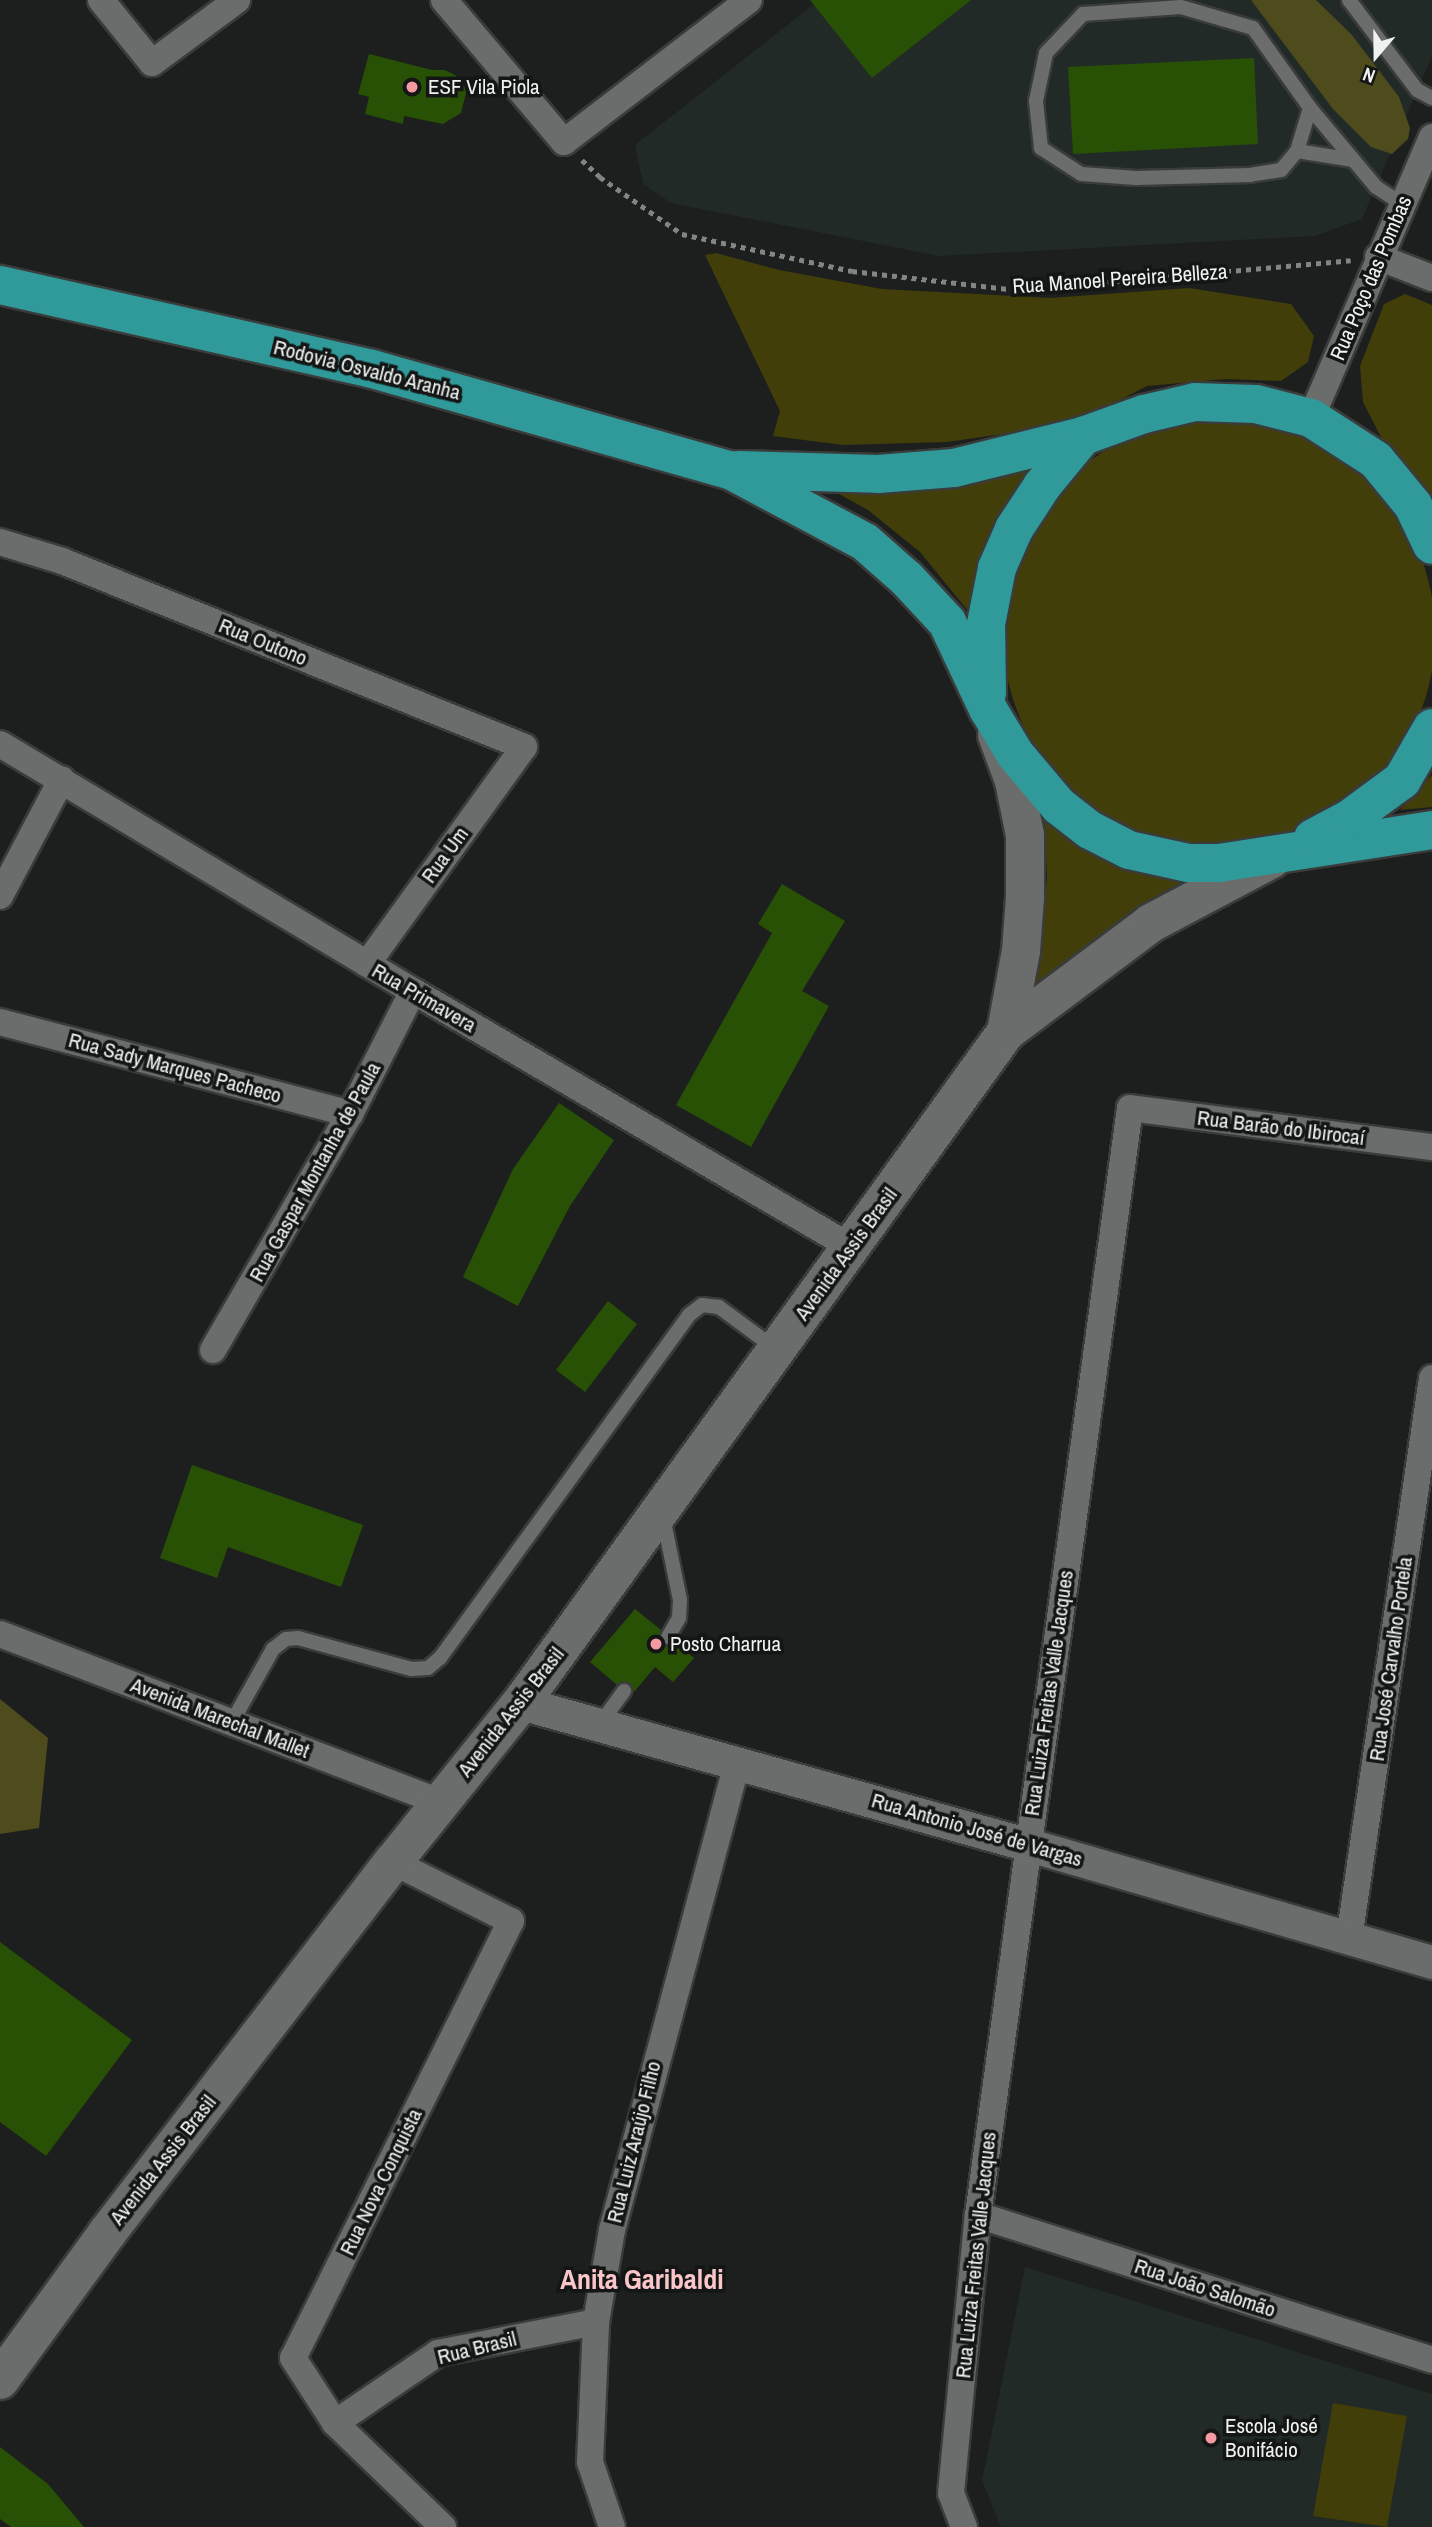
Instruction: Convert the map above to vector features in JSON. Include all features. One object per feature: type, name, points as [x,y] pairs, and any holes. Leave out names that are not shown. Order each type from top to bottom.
[{"type":"highway","name":"Rodovia Osvaldo Aranha","points":[[0,285],[372,369],[730,470]]},
{"type":"highway","points":[[730,470],[878,474],[941,469],[1083,436],[1144,414],[1195,402],[1256,404],[1311,418],[1376,460],[1413,505],[1432,545]]},
{"type":"highway","points":[[988,709],[986,624],[997,568],[1014,529],[1042,486],[1083,436]]},
{"type":"highway","points":[[730,470],[865,542],[907,579],[947,622],[988,709],[1015,754],[1059,806],[1090,831],[1129,850],[1188,863],[1219,863],[1432,830]]},
{"type":"highway","points":[[1287,852],[1349,819],[1402,780],[1432,728]]},
{"type":"main road","name":"Avenida Assis Brasil","points":[[988,709],[1014,781],[1024,835],[1022,938],[1006,1032]]},
{"type":"main road","name":"Avenida Assis Brasil","points":[[0,2380],[107,2233],[393,1862],[521,1703],[1006,1032],[1151,923],[1195,897],[1287,852]]},
{"type":"street","points":[[101,0],[152,63],[237,0]]},
{"type":"street","points":[[443,0],[564,142],[749,0]]},
{"type":"street","name":"Rua Poço das Pombas","points":[[1311,418],[1378,257],[1402,204],[1429,155]]},
{"type":"street","points":[[1378,257],[1432,278]]},
{"type":"street","name":"Rua Outono","points":[[0,542],[62,561],[524,747]]},
{"type":"street","name":"Rua Primavera","points":[[0,744],[367,964],[851,1247]]},
{"type":"street","name":"Rua Um","points":[[367,964],[524,747]]},
{"type":"street","points":[[0,896],[62,779]]},
{"type":"street","name":"Rua Gaspar Montanha de Paula","points":[[213,1350],[350,1114],[413,991]]},
{"type":"street","name":"Rua Sady Marques Pacheco","points":[[0,1022],[350,1114]]},
{"type":"street","name":"Rua Barão do Ibirocaí","points":[[1130,1108],[1432,1147]]},
{"type":"street","name":"Rua Luiza Freitas Valle Jacques","points":[[964,2527],[951,2493],[978,2215],[1130,1108]]},
{"type":"street","name":"Rua José Carvalho Portela","points":[[1349,1939],[1432,1378]]},
{"type":"street","name":"Avenida Marechal Mallet","points":[[0,1634],[440,1802]]},
{"type":"street","name":"Rua Antonio José de Vargas","points":[[521,1703],[1028,1844],[1432,1962]]},
{"type":"street","name":"Rua Luiz Araújo Filho","points":[[612,2527],[590,2462],[596,2322],[618,2204],[737,1763]]},
{"type":"street","name":"Rua Nova Conquista","points":[[393,1862],[511,1920],[293,2358],[335,2423],[443,2527]]},
{"type":"street","name":"Rua João Salomão","points":[[978,2215],[1432,2360]]},
{"type":"street","name":"Rua Brasil","points":[[335,2423],[438,2353],[596,2322]]},
{"type":"lane","points":[[1105,0],[1083,14],[1046,53],[1036,101],[1041,148],[1081,174],[1136,178],[1251,175],[1281,170],[1297,151],[1310,108]]},
{"type":"lane","points":[[1349,0],[1417,90],[1432,98]]},
{"type":"lane","points":[[1083,14],[1175,4],[1253,28],[1310,108],[1353,160],[1376,187],[1402,204]]},
{"type":"lane","points":[[1297,151],[1353,160]]},
{"type":"lane","points":[[232,1723],[273,1649],[286,1639],[298,1638],[411,1669],[428,1668],[440,1658],[689,1315],[702,1306],[719,1307],[777,1349]]},
{"type":"lane","points":[[661,1509],[680,1600],[679,1618],[668,1637]]},
{"type":"lane","points":[[600,1724],[624,1691]]},
{"type":"path","name":"Rua Manoel Pereira Belleza","points":[[564,142],[600,177],[682,234],[852,271],[1017,290],[1378,257]]},
{"type":"shaded area","points":[[819,0],[1432,0],[1432,56],[1362,219],[1315,236],[939,256],[671,203],[643,184],[635,145]]},
{"type":"shaded area","points":[[1251,0],[1316,0],[1352,35],[1399,97],[1410,128],[1408,139],[1392,154],[1371,147],[1333,109]]},
{"type":"shaded area","points":[[716,253],[779,270],[882,289],[1050,298],[1189,288],[1291,304],[1314,336],[1308,362],[1281,381],[1226,379],[1147,386],[1081,420],[1024,431],[947,442],[843,445],[773,436],[780,411],[705,255]]},
{"type":"shaded area","points":[[1405,294],[1432,305],[1432,499],[1385,445],[1363,402],[1360,366],[1384,304]]},
{"type":"shaded area","points":[[1219,418],[1261,422],[1302,434],[1339,454],[1372,481],[1399,514],[1419,551],[1431,592],[1435,634],[1431,676],[1419,717],[1399,754],[1372,787],[1339,814],[1302,834],[1261,846],[1219,850],[1177,846],[1136,834],[1099,814],[1066,787],[1039,754],[1019,717],[1007,676],[1003,634],[1007,592],[1019,551],[1039,514],[1066,481],[1099,454],[1136,434],[1177,422]]},
{"type":"shaded area","points":[[1033,470],[1001,511],[987,542],[979,565],[973,617],[920,552],[868,510],[819,483],[958,483]]},
{"type":"shaded area","points":[[1432,775],[1432,807],[1400,810],[1427,780]]},
{"type":"shaded area","points":[[1044,811],[1116,861],[1146,874],[1188,885],[1025,1006],[1042,927],[1047,878]]},
{"type":"shaded area","points":[[0,1699],[48,1738],[39,1828],[0,1834]]},
{"type":"shaded area","name":"Escola José Bonifácio","points":[[1025,2267],[1432,2394],[1432,2527],[1001,2527],[982,2481]]},
{"type":"shaded area","points":[[1333,2403],[1407,2416],[1387,2527],[1313,2516]]},
{"type":"building","points":[[810,0],[971,0],[872,78]]},
{"type":"building","name":"ESF Vila Piola","points":[[369,54],[432,70],[445,70],[455,75],[463,82],[466,93],[461,113],[443,124],[404,116],[403,124],[365,114],[369,97],[358,94]]},
{"type":"building","points":[[1254,58],[1258,144],[1073,154],[1068,67]]},
{"type":"building","points":[[782,884],[845,921],[802,991],[829,1006],[751,1147],[676,1105],[772,933],[758,924]]},
{"type":"building","points":[[559,1103],[614,1140],[570,1206],[518,1306],[463,1277],[513,1169]]},
{"type":"building","points":[[608,1301],[637,1324],[585,1392],[556,1370]]},
{"type":"building","points":[[192,1465],[363,1525],[341,1587],[228,1547],[217,1578],[160,1558]]},
{"type":"building","points":[[635,1609],[661,1630],[658,1638],[663,1645],[669,1647],[676,1643],[694,1658],[673,1682],[655,1667],[634,1692],[629,1683],[617,1685],[590,1662]]},
{"type":"building","points":[[0,1942],[132,2040],[46,2156],[0,2122]]},
{"type":"building","points":[[0,2447],[48,2484],[84,2527],[11,2527],[0,2519]]},
{"type":"place","name":"ESF Vila Piola","points":[[412,87]]},
{"type":"place","name":"Posto Charrua","points":[[656,1644]]},
{"type":"place","name":"Escola José Bonifácio","points":[[1211,2438]]},
{"type":"district","name":"Anita Garibaldi","points":[[642,2279]]}]
